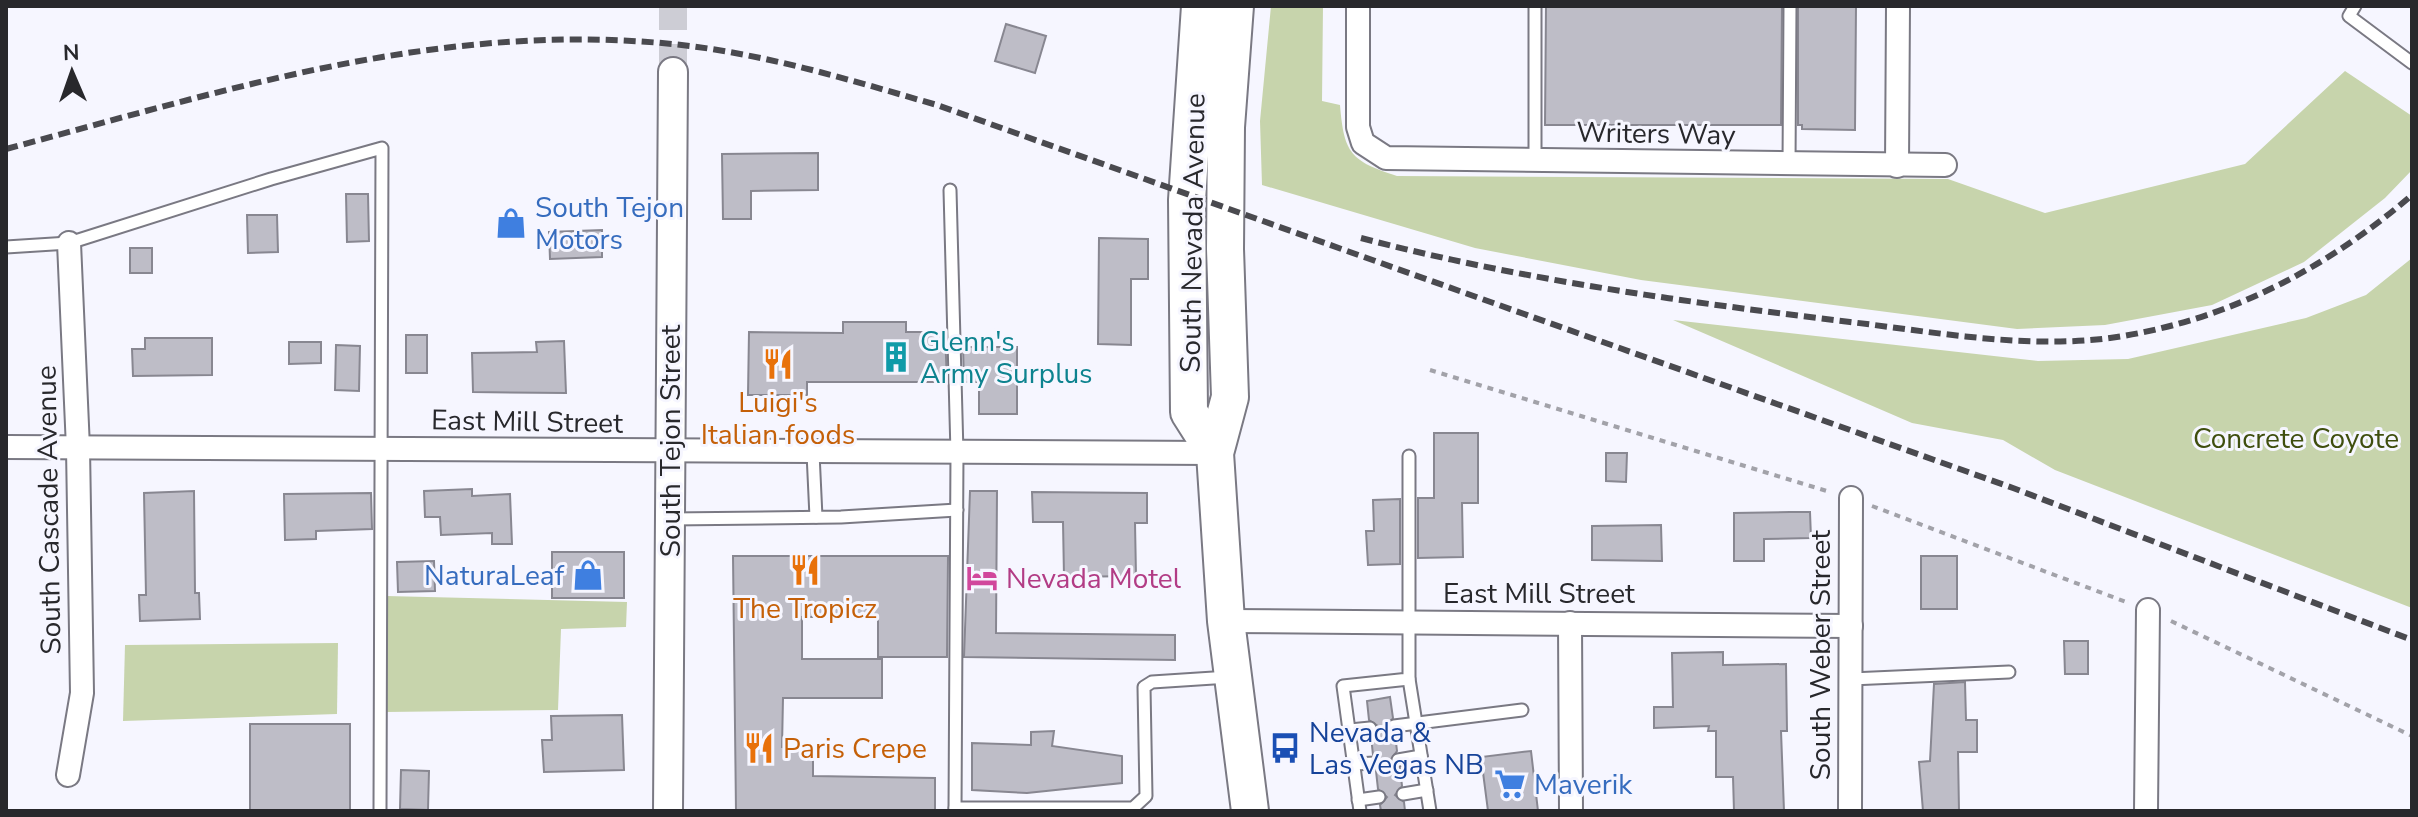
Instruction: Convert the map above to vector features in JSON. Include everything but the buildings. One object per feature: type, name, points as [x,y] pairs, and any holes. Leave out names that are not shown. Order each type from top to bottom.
[{"type":"main road","name":"South Nevada Avenue","points":[[1200,6],[1187,200],[1189,412],[1215,453]]},
{"type":"main road","name":"South Nevada Avenue","points":[[1235,6],[1226,127],[1225,249],[1230,397],[1215,453],[1226,621],[1250,811]]},
{"type":"street","name":"Writers Way","points":[[1358,6],[1358,127],[1363,143],[1392,160],[1945,165]]},
{"type":"street","points":[[1897,166],[1898,6]]},
{"type":"street","name":"South Tejon Street","points":[[668,811],[673,72]]},
{"type":"street","name":"South Cascade Avenue","points":[[68,775],[82,693],[78,448],[69,243]]},
{"type":"street","name":"East Mill Street","points":[[6,447],[1215,453]]},
{"type":"street","name":"South Weber Street","points":[[1850,811],[1851,498]]},
{"type":"street","points":[[2146,811],[2148,610]]},
{"type":"street","name":"East Mill Street","points":[[1226,621],[1851,626]]},
{"type":"street","points":[[1570,623],[1571,811]]},
{"type":"lane","points":[[1535,6],[1535,162]]},
{"type":"lane","points":[[1789,165],[1790,6]]},
{"type":"lane","points":[[2355,6],[2349,16],[2412,63]]},
{"type":"lane","points":[[6,247],[69,243],[271,179],[382,148],[384,449],[380,811]]},
{"type":"lane","points":[[950,190],[957,453],[955,810],[1133,808],[1146,796],[1144,687],[1152,682],[1233,677]]},
{"type":"lane","points":[[813,453],[816,517]]},
{"type":"lane","points":[[1409,456],[1409,679],[1430,811]]},
{"type":"lane","points":[[669,519],[816,517],[957,510]]},
{"type":"lane","points":[[1851,679],[2009,672]]},
{"type":"lane","points":[[1379,797],[1359,805],[1343,686],[1409,679]]},
{"type":"lane","points":[[1394,726],[1522,710]]},
{"type":"lane","points":[[1350,730],[1370,728]]},
{"type":"lane","points":[[1398,760],[1421,756]]},
{"type":"lane","points":[[1354,764],[1375,763]]},
{"type":"lane","points":[[1403,794],[1427,790]]},
{"type":"path","points":[[1430,370],[1851,498],[2148,610],[2412,736]]},
{"type":"green space","points":[[1271,6],[1323,6],[1322,101],[1340,105],[1344,135],[1360,160],[1397,176],[1948,179],[2045,213],[2245,164],[2345,71],[2412,116],[2412,170],[2385,198],[2304,262],[2212,305],[2105,325],[2017,329],[1641,280],[1475,248],[1262,185],[1260,121]]},
{"type":"green space","name":"Concrete Coyote","points":[[2412,258],[2412,608],[2055,470],[2003,440],[1912,423],[1673,320],[2038,361],[2128,359],[2306,318],[2366,295]]},
{"type":"green space","points":[[386,596],[627,602],[626,627],[561,629],[558,710],[386,712]]},
{"type":"green space","points":[[338,643],[337,714],[123,721],[125,645]]},
{"type":"tunnel","points":[[673,6],[673,72]]},
{"type":"railway","points":[[6,149],[252,84],[417,52],[501,42],[586,39],[672,44],[740,54],[806,68],[937,105],[2013,488],[2412,640]]},
{"type":"railway","points":[[1361,238],[1482,266],[1665,298],[1980,338],[2078,341],[2152,330],[2193,319],[2271,289],[2344,247],[2412,195]]},
{"type":"place","name":"South Tejon Motors","points":[[511,223]]},
{"type":"place","name":"Glenn's Army Surplus","points":[[896,357]]},
{"type":"place","name":"Luigi's Italian foods","points":[[778,364]]},
{"type":"place","name":"The Tropicz","points":[[805,570]]},
{"type":"place","name":"NaturaLeaf","points":[[588,575]]},
{"type":"place","name":"Nevada Motel","points":[[982,578]]},
{"type":"place","name":"Paris Crepe","points":[[759,748]]},
{"type":"place","name":"Nevada & Las Vegas NB","points":[[1285,748]]},
{"type":"place","name":"Maverik","points":[[1510,784]]}]
